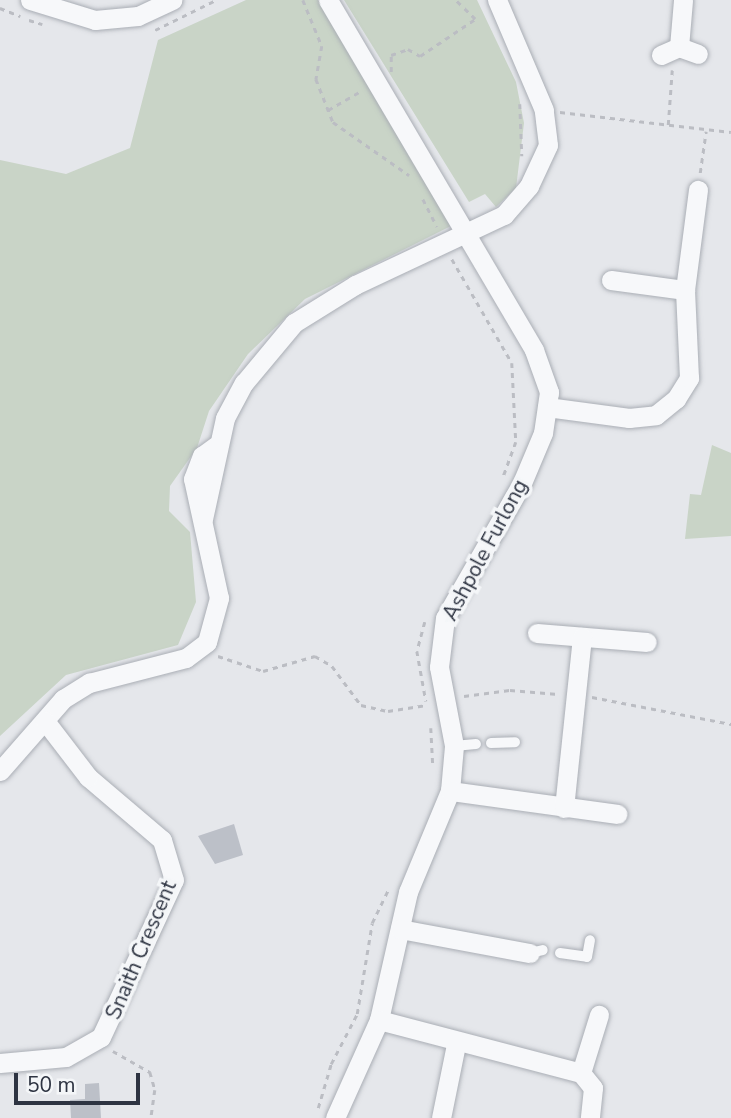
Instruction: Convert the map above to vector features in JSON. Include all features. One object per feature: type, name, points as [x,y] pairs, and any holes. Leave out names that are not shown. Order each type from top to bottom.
[{"type":"street","points":[[30,0],[95,20],[138,16],[172,0]]},
{"type":"street","name":"Ashpole Furlong","points":[[328,0],[534,350],[549,392],[547,407],[522,483],[446,618],[439,642],[454,746],[450,791],[408,892],[379,1020],[335,1118]]},
{"type":"street","points":[[0,771],[45,722],[89,683],[202,650],[218,617],[219,598],[193,479],[202,456],[216,446],[244,383],[294,323],[355,285],[445,247],[504,215],[530,186],[548,145],[544,110],[497,0]]},
{"type":"street","points":[[683,0],[671,50],[698,54]]},
{"type":"street","points":[[547,407],[629,418],[656,415],[676,399],[689,378],[685,290],[698,190]]},
{"type":"street","points":[[611,280],[685,290]]},
{"type":"street","points":[[537,633],[647,642]]},
{"type":"street","points":[[564,808],[582,637]]},
{"type":"street","name":"Snaith Crescent","points":[[0,1063],[66,1057],[101,1037],[170,893],[173,861],[162,840],[88,777],[45,722]]},
{"type":"street","points":[[450,791],[617,814]]},
{"type":"street","points":[[400,929],[536,952]]},
{"type":"street","points":[[581,1073],[599,1015]]},
{"type":"street","points":[[379,1020],[456,1045],[581,1073],[593,1088],[590,1118]]},
{"type":"street","points":[[441,1118],[456,1045]]},
{"type":"lane","points":[[491,743],[515,742]]},
{"type":"lane","points":[[454,746],[477,744]]},
{"type":"lane","points":[[560,953],[587,957],[590,940]]},
{"type":"path","points":[[303,0],[322,46],[316,79],[333,122],[411,177]]},
{"type":"path","points":[[455,0],[472,15]]},
{"type":"path","points":[[445,36],[479,10]]},
{"type":"path","points":[[668,125],[671,50]]},
{"type":"path","points":[[519,95],[522,162]]},
{"type":"path","points":[[521,109],[731,132]]},
{"type":"path","points":[[698,190],[706,129]]},
{"type":"path","points":[[417,189],[445,247],[512,363],[516,442],[500,485]]},
{"type":"path","points":[[427,618],[417,651],[434,772]]},
{"type":"path","points":[[202,650],[264,671],[315,656],[332,666],[361,705],[388,711],[426,705]]},
{"type":"path","points":[[700,722],[731,724]]},
{"type":"path","points":[[316,1118],[331,1064],[357,1014],[372,923],[391,886]]},
{"type":"path","points":[[101,1037],[117,1057],[150,1072],[155,1090],[150,1118]]},
{"type":"shaded area","points":[[246,0],[318,0],[455,224],[305,299],[248,354],[209,411],[197,448],[170,486],[169,511],[190,532],[196,602],[178,645],[66,675],[0,736],[0,160],[66,174],[130,148],[158,40]]},
{"type":"shaded area","points":[[344,0],[477,0],[516,82],[524,123],[516,188],[496,207],[485,194],[469,202]]},
{"type":"shaded area","points":[[712,445],[731,453],[731,536],[685,539],[690,494],[701,495]]},
{"type":"building","points":[[234,824],[243,855],[215,864],[198,836]]},
{"type":"building","points":[[99,1083],[101,1118],[71,1118],[70,1100],[85,1099],[85,1084]]}]
